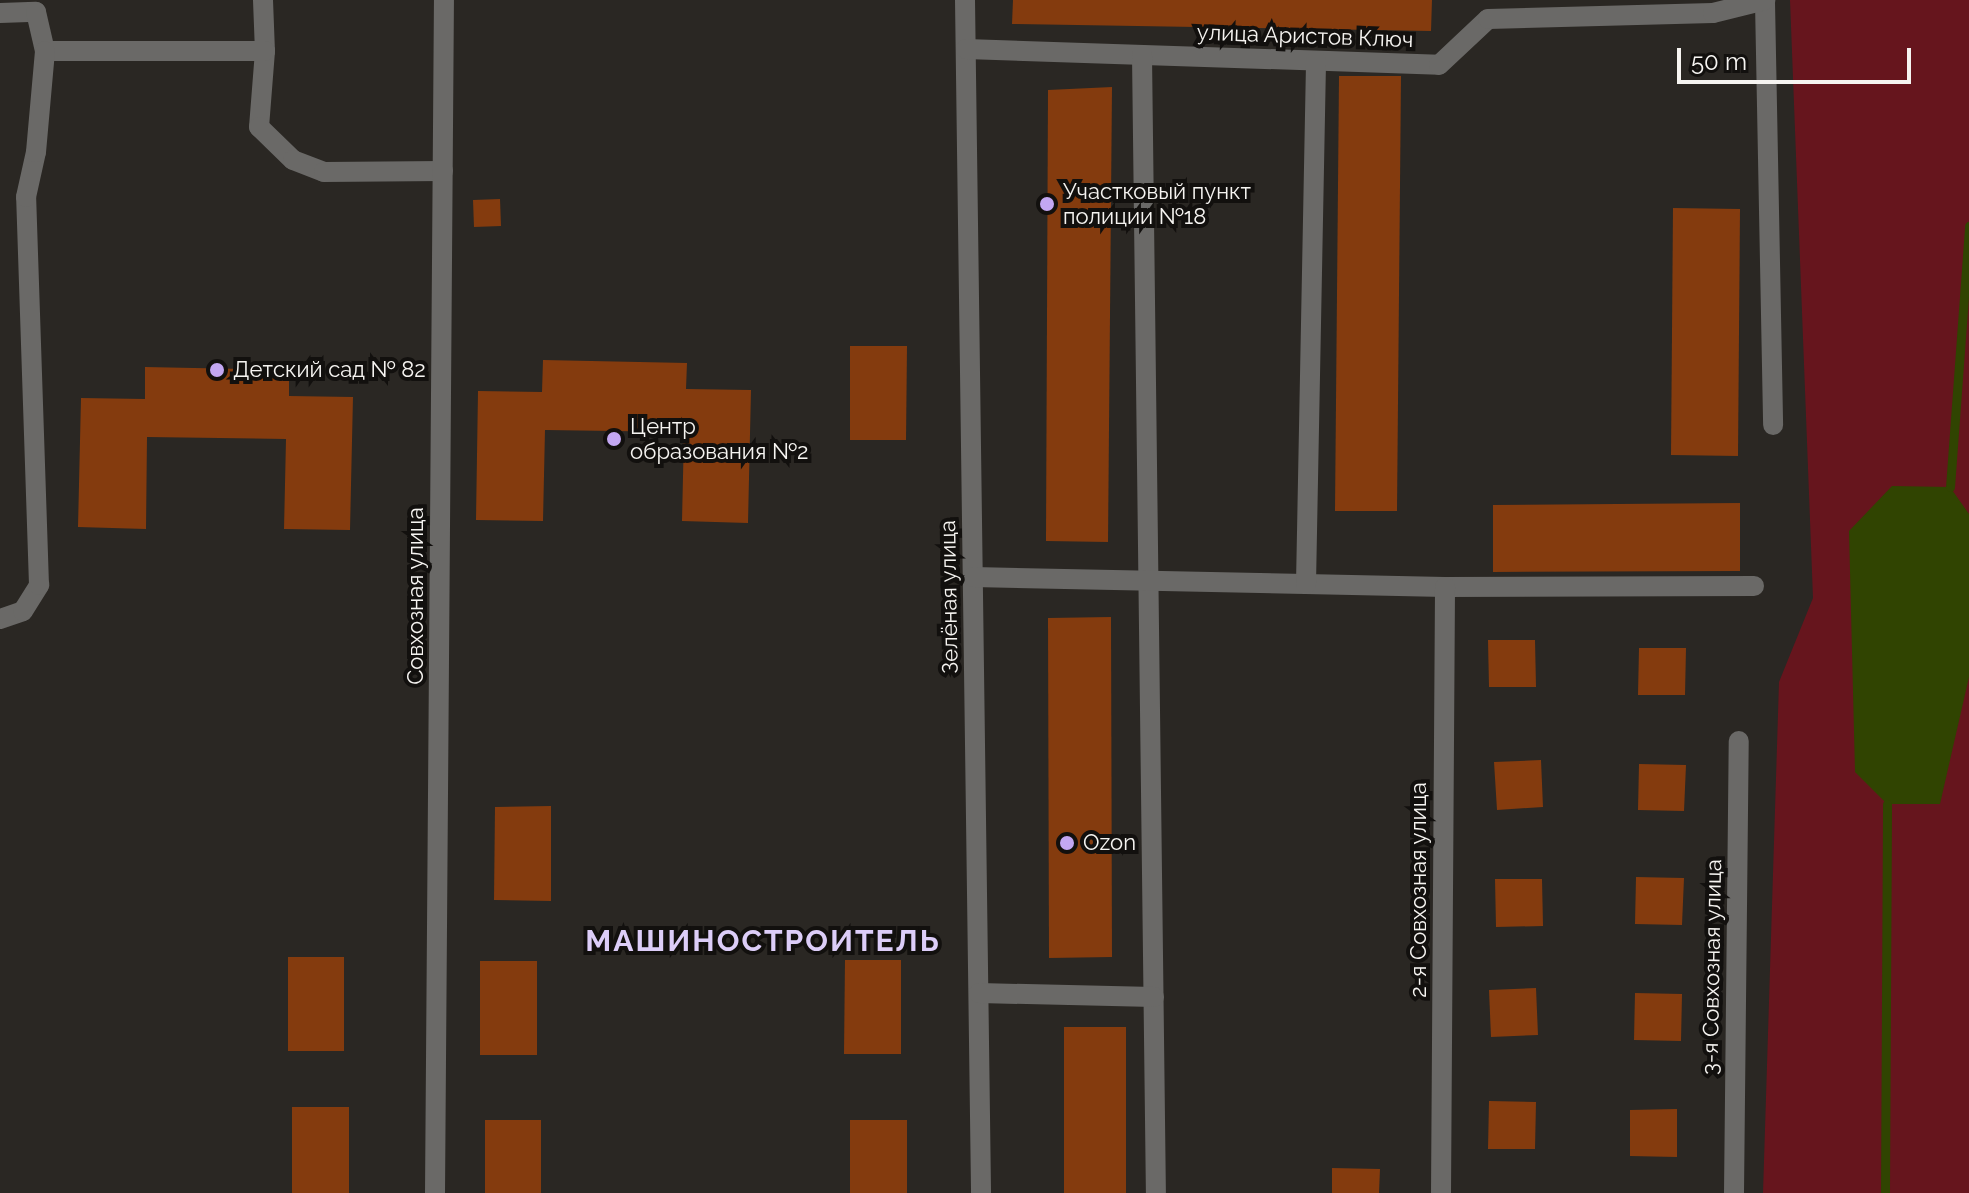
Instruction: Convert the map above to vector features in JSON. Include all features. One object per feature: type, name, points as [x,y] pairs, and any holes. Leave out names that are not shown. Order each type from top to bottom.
[{"type":"street","points":[[263,0],[265,51],[259,127],[293,160],[324,172],[443,171]]},
{"type":"street","name":"Совхозная улица","points":[[435,1193],[444,0]]},
{"type":"street","name":"Зелёная улица","points":[[965,0],[981,1193]]},
{"type":"street","points":[[1765,1],[1773,425]]},
{"type":"street","name":"улица Аристов Ключ","points":[[966,49],[1439,65],[1488,10],[1713,13],[1765,1]]},
{"type":"street","points":[[0,13],[36,12],[45,51],[36,152],[26,197],[39,585],[23,611],[0,619]]},
{"type":"street","points":[[45,51],[265,51]]},
{"type":"street","points":[[1142,55],[1156,1193]]},
{"type":"street","points":[[1306,584],[1316,61]]},
{"type":"street","points":[[973,577],[1445,587],[1754,586]]},
{"type":"street","name":"2-я Совхозная улица","points":[[1441,1193],[1445,587]]},
{"type":"street","name":"3-я Совхозная улица","points":[[1734,1193],[1739,741]]},
{"type":"street","points":[[979,993],[1154,997]]},
{"type":"shaded area","points":[[1790,0],[1969,0],[1969,1193],[1763,1193],[1779,682],[1813,598]]},
{"type":"shaded area","points":[[1892,486],[1950,487],[1969,514],[1969,677],[1940,804],[1887,804],[1855,772],[1849,531]]},
{"type":"building","points":[[1013,0],[1432,0],[1431,31],[1012,24]]},
{"type":"building","points":[[1339,76],[1401,76],[1397,511],[1335,511]]},
{"type":"building","points":[[1112,87],[1108,542],[1046,541],[1048,90]]},
{"type":"building","points":[[500,199],[501,226],[474,227],[473,200]]},
{"type":"building","points":[[1673,208],[1740,209],[1738,456],[1671,455]]},
{"type":"building","points":[[850,346],[907,346],[906,440],[850,440]]},
{"type":"building","points":[[543,360],[687,363],[686,389],[751,390],[748,523],[682,521],[684,432],[545,430],[543,521],[476,520],[478,391],[542,392]]},
{"type":"building","points":[[145,367],[289,370],[289,396],[353,397],[350,530],[284,529],[286,439],[147,437],[146,529],[78,527],[81,398],[145,399]]},
{"type":"building","points":[[1740,503],[1740,571],[1493,572],[1493,505]]},
{"type":"building","points":[[1111,617],[1112,957],[1049,958],[1048,618]]},
{"type":"building","points":[[1488,640],[1535,640],[1536,687],[1489,687]]},
{"type":"building","points":[[1639,648],[1686,648],[1685,695],[1638,695]]},
{"type":"building","points":[[1541,760],[1543,807],[1497,810],[1494,762]]},
{"type":"building","points":[[1639,764],[1686,765],[1684,811],[1638,810]]},
{"type":"building","points":[[551,806],[551,901],[494,900],[495,807]]},
{"type":"building","points":[[1636,877],[1684,878],[1682,925],[1635,924]]},
{"type":"building","points":[[1495,879],[1542,879],[1543,926],[1496,927]]},
{"type":"building","points":[[288,957],[344,957],[344,1051],[288,1051]]},
{"type":"building","points":[[845,960],[901,960],[901,1054],[844,1054]]},
{"type":"building","points":[[480,961],[537,961],[537,1055],[480,1055]]},
{"type":"building","points":[[1536,988],[1538,1035],[1491,1037],[1489,990]]},
{"type":"building","points":[[1635,993],[1682,994],[1681,1041],[1634,1040]]},
{"type":"building","points":[[1064,1027],[1126,1027],[1126,1193],[1064,1193]]},
{"type":"building","points":[[1489,1101],[1536,1102],[1535,1149],[1488,1149]]},
{"type":"building","points":[[292,1107],[349,1107],[349,1193],[292,1193]]},
{"type":"building","points":[[1677,1109],[1677,1157],[1630,1156],[1630,1110]]},
{"type":"building","points":[[485,1120],[541,1120],[541,1193],[485,1193]]},
{"type":"building","points":[[850,1120],[907,1120],[907,1193],[850,1193]]},
{"type":"building","points":[[1332,1168],[1380,1169],[1379,1193],[1332,1193]]},
{"type":"waterway","points":[[1950,487],[1969,226]]},
{"type":"waterway","points":[[1885,1193],[1887,804]]},
{"type":"place","name":"Участковый пункт полиции №18","points":[[1047,204]]},
{"type":"place","name":"Детский сад № 82","points":[[217,370]]},
{"type":"place","name":"Центр образования №2","points":[[614,439]]},
{"type":"place","name":"Ozon","points":[[1067,843]]},
{"type":"district","name":"МАШИНОСТРОИТЕЛЬ","points":[[763,941]]}]
